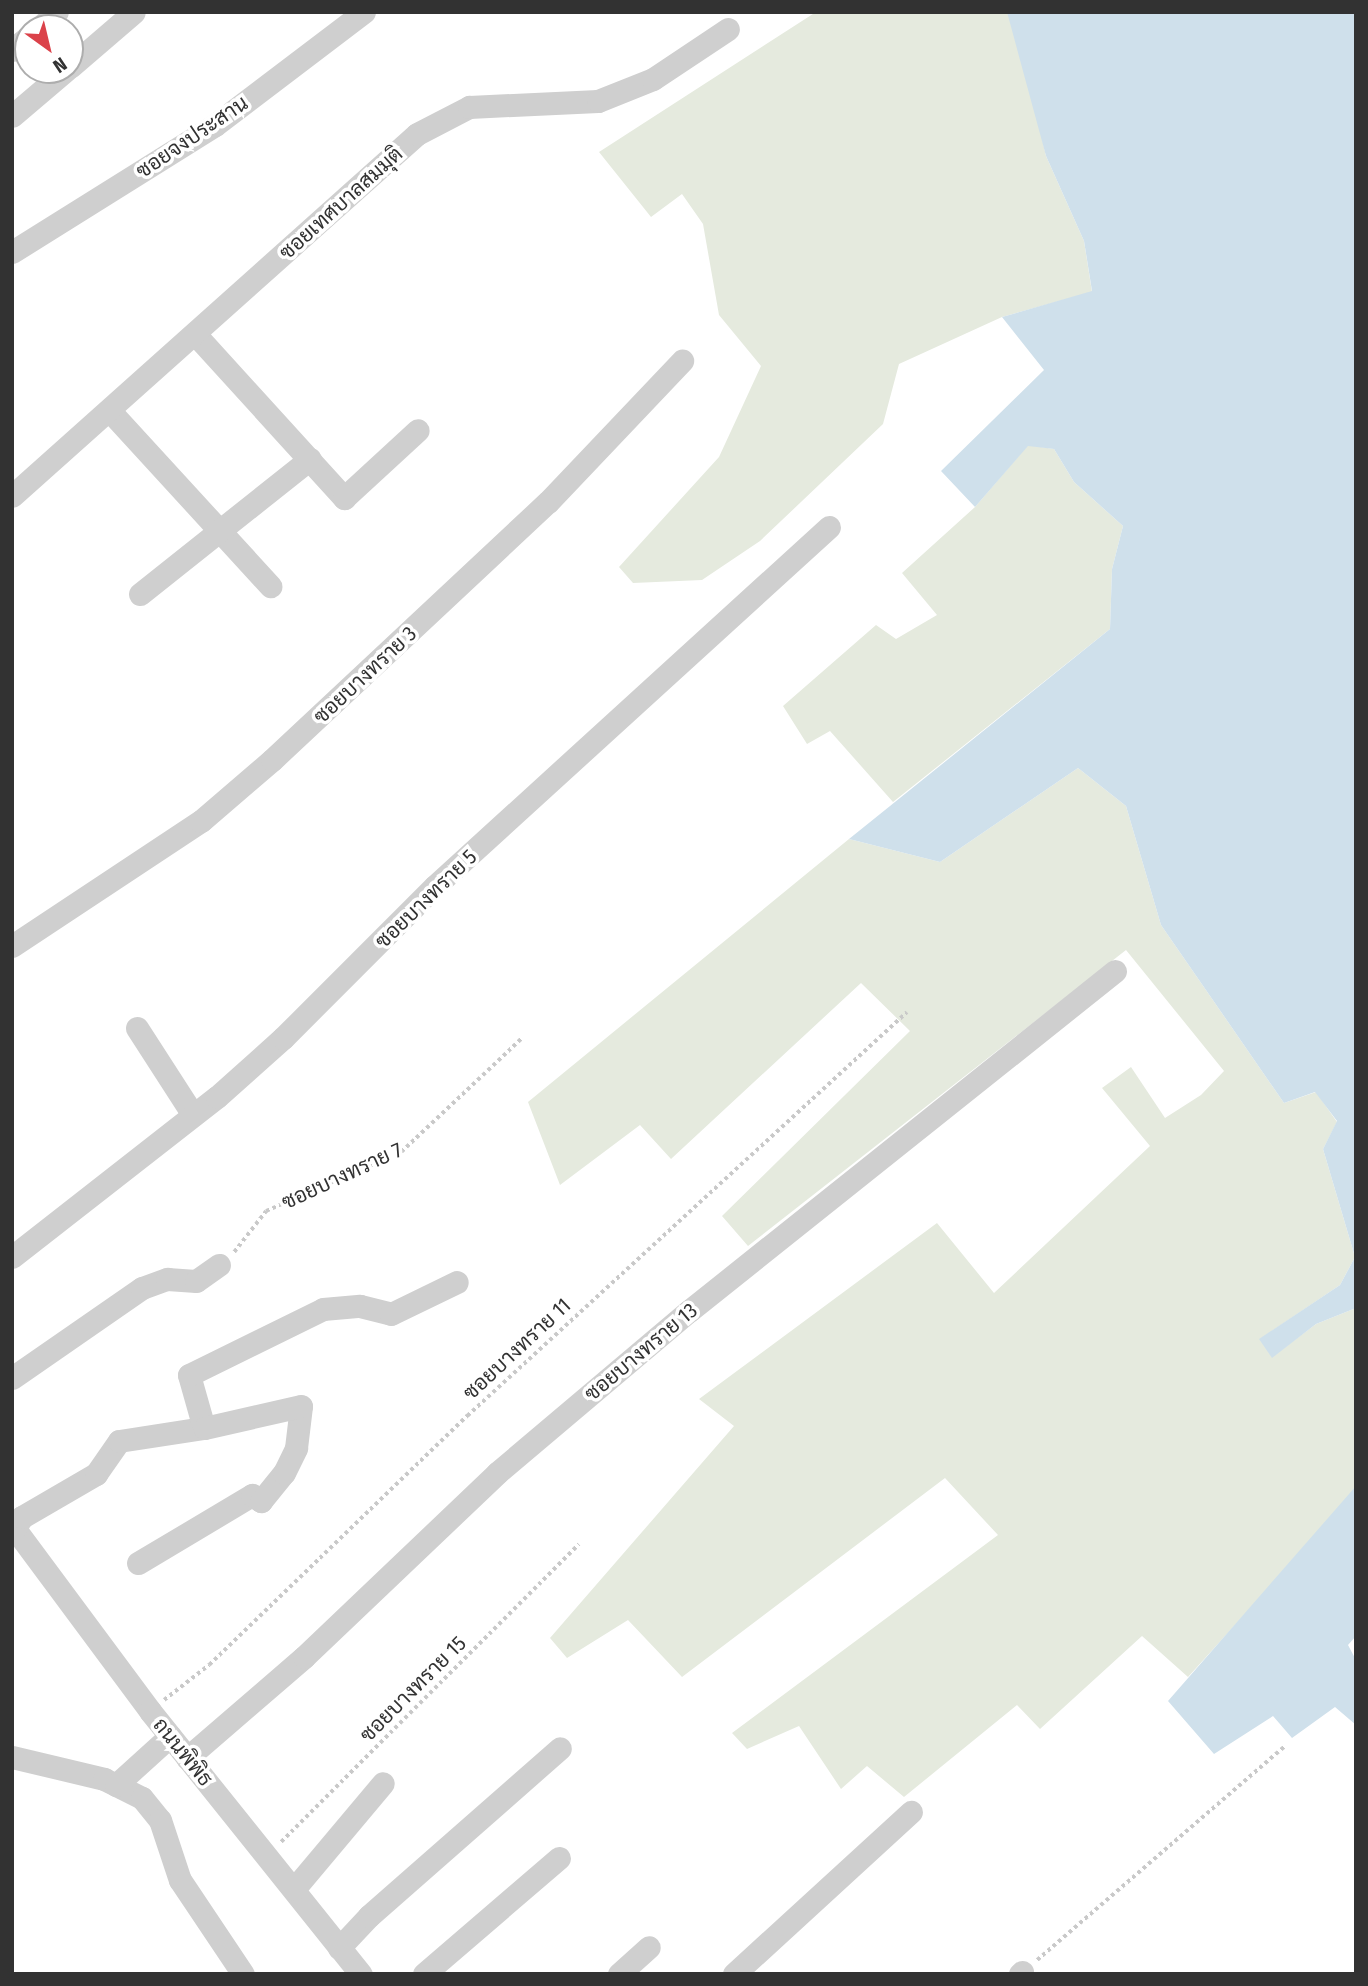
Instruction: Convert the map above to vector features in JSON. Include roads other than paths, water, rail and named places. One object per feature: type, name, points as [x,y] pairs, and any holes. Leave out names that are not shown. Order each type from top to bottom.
[{"type":"street","points":[[84,54],[134,12]]},
{"type":"street","name":"ซอยจงประสาน","points":[[12,252],[215,125],[364,12]]},
{"type":"street","name":"ซอยเทศบาลสมมุติ","points":[[12,496],[417,134],[469,107],[598,101],[653,79],[728,29]]},
{"type":"street","points":[[12,116],[49,84]]},
{"type":"street","points":[[195,334],[344,498],[418,430]]},
{"type":"street","name":"ซอยบางทราย 3","points":[[12,946],[201,821],[272,760],[548,502],[682,361]]},
{"type":"street","points":[[109,410],[270,586]]},
{"type":"street","points":[[139,594],[310,459]]},
{"type":"street","name":"ซอยบางทราย 5","points":[[12,1257],[193,1115],[283,1038],[435,886],[829,527]]},
{"type":"street","name":"ซอยบางทราย 13","points":[[187,1758],[304,1657],[508,1464],[689,1311],[1115,971]]},
{"type":"street","points":[[137,1028],[193,1115]]},
{"type":"street","points":[[12,1378],[142,1288],[167,1279],[195,1281],[219,1265]]},
{"type":"street","points":[[204,1428],[188,1375],[323,1309],[360,1306],[391,1314],[457,1282]]},
{"type":"street","points":[[14,1527],[22,1517],[96,1474],[119,1441],[204,1428],[301,1406],[296,1448],[284,1473],[261,1501],[252,1495],[138,1563]]},
{"type":"street","name":"ถนนพิพิธ","points":[[14,1527],[150,1711],[361,1974]]},
{"type":"street","points":[[116,1785],[170,1736]]},
{"type":"street","points":[[339,1948],[407,1881],[560,1748]]},
{"type":"street","points":[[12,1757],[116,1785],[142,1798],[160,1820],[180,1880],[243,1974]]},
{"type":"street","points":[[294,1889],[383,1783]]},
{"type":"street","points":[[734,1974],[911,1812]]},
{"type":"street","points":[[424,1974],[559,1858]]},
{"type":"street","points":[[619,1974],[649,1947]]},
{"type":"water","points":[[1007,12],[1356,12],[1356,1308],[1316,1324],[1272,1358],[1259,1339],[1340,1285],[1355,1257],[1323,1149],[1337,1121],[1315,1092],[1284,1103],[1161,925],[1126,806],[1078,768],[940,862],[849,839],[1110,629],[1112,569],[1123,526],[1074,482],[1054,449],[1028,446],[975,507],[941,471],[1044,370],[1002,317],[1092,291],[1084,241],[1046,156]]},
{"type":"water","points":[[1356,1486],[1356,1636],[1348,1645],[1356,1660],[1356,1725],[1335,1707],[1292,1738],[1273,1716],[1214,1754],[1168,1701]]}]
